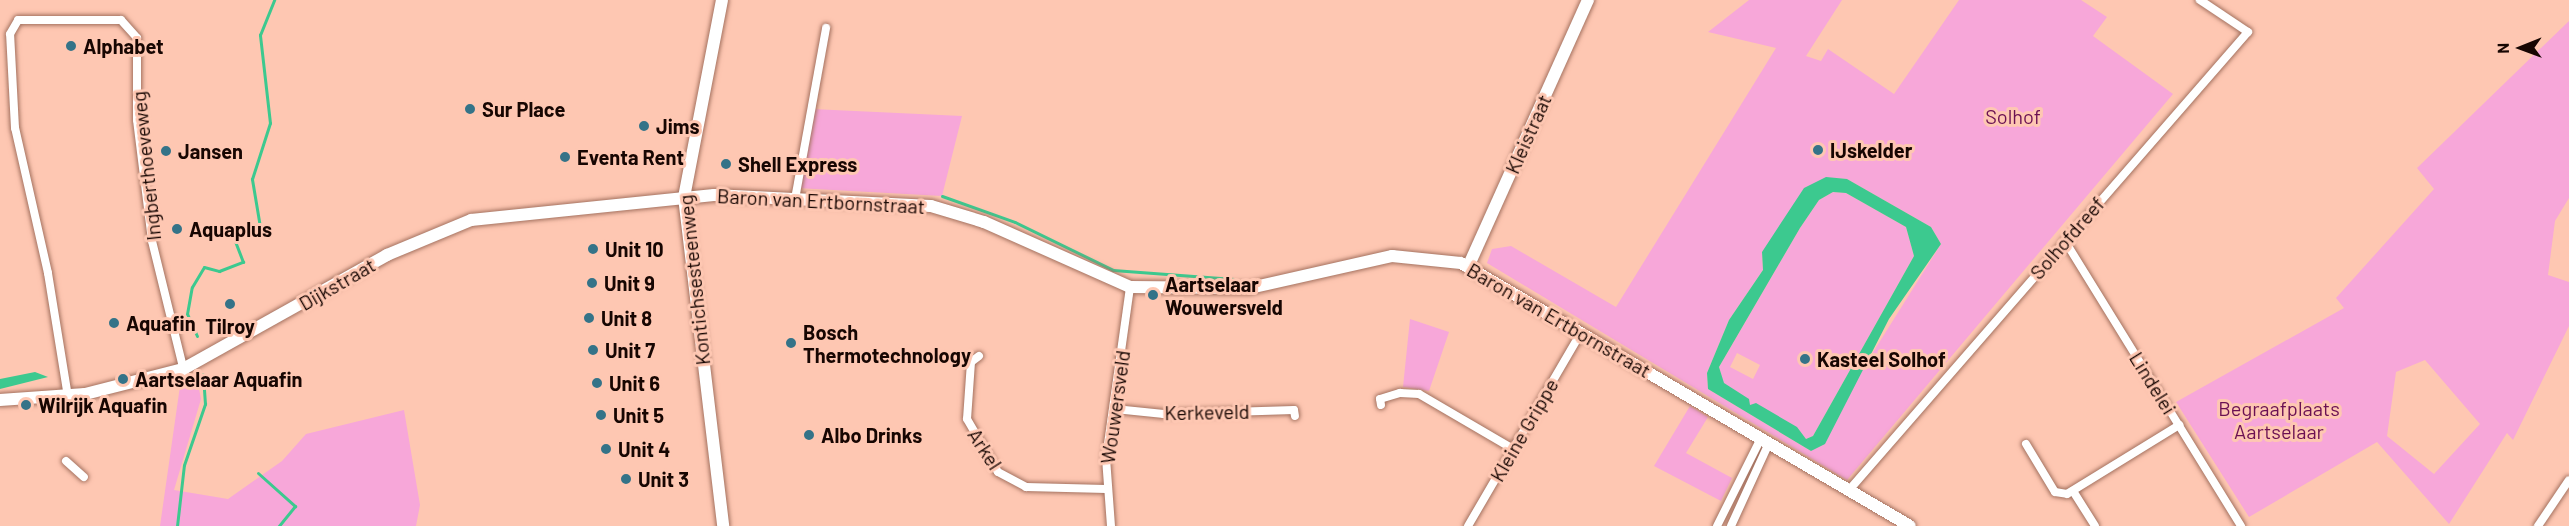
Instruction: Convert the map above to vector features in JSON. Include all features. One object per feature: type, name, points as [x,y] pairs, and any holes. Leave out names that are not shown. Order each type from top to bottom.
[{"type":"street","name":"Kontichsesteenweg","points":[[722,0],[684,196],[723,526]]},
{"type":"street","name":"Kleistraat","points":[[1468,267],[1588,0]]},
{"type":"street","name":"Solhofdreef","points":[[1850,489],[2248,32],[2200,0]]},
{"type":"street","name":"Ingberthoeveweg","points":[[69,400],[48,273],[15,128],[10,34],[18,20],[121,20],[137,38],[137,120],[152,241],[184,372]]},
{"type":"street","points":[[795,199],[826,28]]},
{"type":"street","name":"Baron van Ertbornstraat","points":[[684,196],[931,206],[984,222],[1130,287],[1250,288],[1392,256],[1436,257],[1468,267],[1910,526]]},
{"type":"street","name":"Dijkstraat","points":[[0,400],[69,400],[184,372],[387,255],[471,220],[684,196]]},
{"type":"street","name":"Lindelei","points":[[2065,241],[2241,526]]},
{"type":"street","name":"Wouwersveld","points":[[1111,526],[1106,489],[1130,287]]},
{"type":"street","name":"Kleine Grippe","points":[[1467,526],[1581,333]]},
{"type":"street","name":"Arkel","points":[[980,356],[971,362],[967,419],[998,472],[1026,487],[1106,489]]},
{"type":"street","points":[[1381,405],[1380,399],[1400,393],[1419,394],[1513,449]]},
{"type":"street","name":"Kerkeveld","points":[[1115,409],[1164,414],[1294,410],[1295,416]]},
{"type":"street","points":[[2026,444],[2055,492],[2073,491],[2179,425]]},
{"type":"street","points":[[1717,526],[1765,440]]},
{"type":"street","points":[[1731,526],[1765,440]]},
{"type":"street","points":[[66,461],[84,477]]},
{"type":"street","points":[[2538,526],[2569,480]]},
{"type":"street","points":[[2073,491],[2096,526]]},
{"type":"green space","name":"Solhof","points":[[1749,0],[1842,0],[1806,56],[1821,61],[1828,49],[1894,94],[1959,0],[2081,0],[2107,17],[2093,36],[2173,94],[1847,480],[1487,263],[1492,249],[1511,246],[1616,307],[1776,48],[1708,32]],"holes":[[[1826,178],[1847,179],[1931,227],[1941,244],[1811,451],[1708,389],[1707,373],[1729,320],[1763,270],[1762,252]]]},
{"type":"green space","name":"Begraafplaats Aartselaar","points":[[2569,21],[2569,198],[2555,221],[2548,275],[2569,282],[2569,326],[2513,440],[2507,433],[2449,524],[2377,442],[2249,517],[2176,402],[2344,308],[2336,298],[2434,189],[2417,168]],"holes":[[[2425,360],[2480,424],[2434,474],[2387,436],[2396,372]]]},
{"type":"green space","points":[[812,109],[962,116],[942,196],[797,188]]},
{"type":"green space","points":[[1833,192],[1846,193],[1906,227],[1914,256],[1813,436],[1806,439],[1796,427],[1750,405],[1723,383],[1719,367],[1800,228],[1819,200]],"holes":[[[1737,353],[1760,365],[1753,379],[1730,367]]]},
{"type":"green space","points":[[1410,319],[1449,332],[1429,391],[1403,387]]},
{"type":"green space","points":[[197,379],[201,399],[174,490],[228,499],[282,461],[306,434],[404,410],[420,505],[416,526],[160,526],[180,386]]},
{"type":"green space","points":[[1690,406],[1708,417],[1686,453],[1732,478],[1721,501],[1654,466]]},
{"type":"shaded area","points":[[1826,177],[1847,179],[1931,227],[1941,244],[1889,319],[1825,444],[1811,451],[1708,389],[1707,373],[1729,320],[1763,270],[1762,252],[1804,188]],"holes":[[[1833,192],[1846,193],[1906,227],[1914,256],[1813,436],[1806,439],[1797,427],[1756,403],[1750,405],[1749,399],[1724,383],[1719,367],[1800,228],[1819,200]]]},
{"type":"shaded area","points":[[35,372],[48,377],[0,389],[0,379]]},
{"type":"waterway","points":[[197,336],[187,314],[192,287],[204,267],[219,271],[243,262],[232,234],[260,227],[252,179],[270,123],[260,35],[274,0]]},
{"type":"waterway","points":[[942,196],[1015,222],[1113,270],[1234,279]]},
{"type":"waterway","points":[[177,526],[184,465],[205,404],[203,374]]},
{"type":"waterway","points":[[199,375],[204,387]]},
{"type":"waterway","points":[[258,473],[295,506],[279,526]]},
{"type":"place","name":"Alphabet","points":[[71,46]]},
{"type":"place","name":"Sur Place","points":[[470,109]]},
{"type":"place","name":"Jims","points":[[644,126]]},
{"type":"place","name":"IJskelder","points":[[1818,150]]},
{"type":"place","name":"Jansen","points":[[166,151]]},
{"type":"place","name":"Eventa Rent","points":[[565,157]]},
{"type":"place","name":"Shell Express","points":[[726,164]]},
{"type":"place","name":"Aquaplus","points":[[177,229]]},
{"type":"place","name":"Unit 10","points":[[593,249]]},
{"type":"place","name":"Unit 9","points":[[592,283]]},
{"type":"place","name":"Aartselaar Wouwersveld","points":[[1153,295]]},
{"type":"place","name":"Tilroy","points":[[230,304]]},
{"type":"place","name":"Unit 8","points":[[589,318]]},
{"type":"place","name":"Aquafin","points":[[114,323]]},
{"type":"place","name":"Bosch Thermotechnology","points":[[791,343]]},
{"type":"place","name":"Unit 7","points":[[593,350]]},
{"type":"place","name":"Kasteel Solhof","points":[[1805,359]]},
{"type":"place","name":"Aartselaar Aquafin","points":[[123,379]]},
{"type":"place","name":"Unit 6","points":[[597,383]]},
{"type":"place","name":"Wilrijk Aquafin","points":[[26,405]]},
{"type":"place","name":"Unit 5","points":[[601,415]]},
{"type":"place","name":"Albo Drinks","points":[[809,435]]},
{"type":"place","name":"Unit 4","points":[[606,449]]},
{"type":"place","name":"Unit 3","points":[[626,479]]}]
